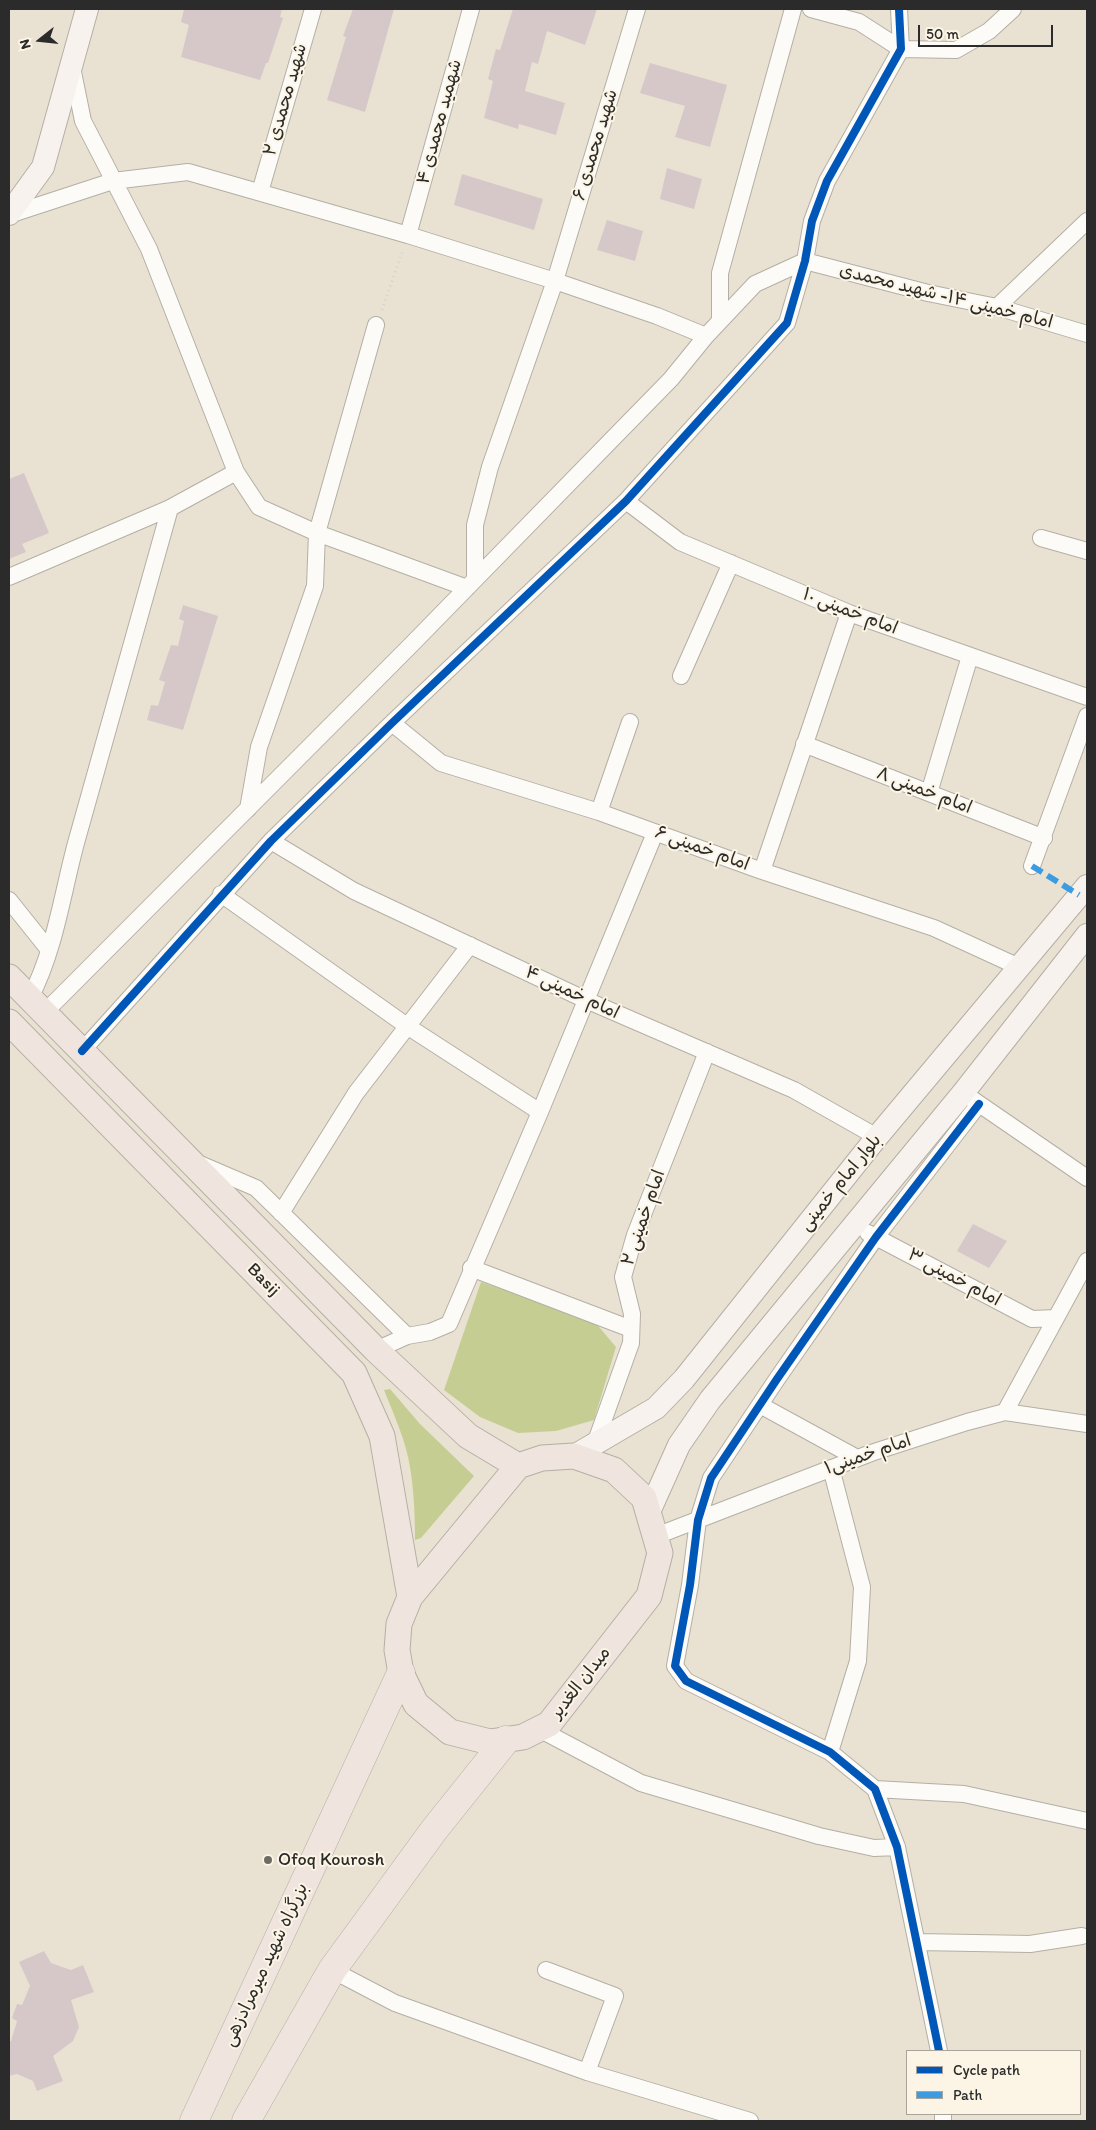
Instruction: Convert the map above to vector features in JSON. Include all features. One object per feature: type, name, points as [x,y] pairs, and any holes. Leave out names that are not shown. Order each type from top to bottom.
[{"type":"highway","name":"بزرگراه شهید میرمرادزهی","points":[[194,2121],[401,1673]]},
{"type":"highway","points":[[246,2121],[332,1970],[434,1830],[506,1740]]},
{"type":"main road","points":[[9,215],[43,167],[87,9]]},
{"type":"main road","name":"بلوار امام خمینی","points":[[585,1450],[656,1408],[684,1378],[877,1137],[1087,886]]},
{"type":"main road","name":"بلوار امام خمینی","points":[[649,1512],[679,1445],[710,1400],[854,1226],[971,1099],[1087,935]]},
{"type":"main road","name":"Basij","points":[[9,977],[376,1350],[468,1436],[518,1466]]},
{"type":"main road","name":"Basij","points":[[9,1022],[354,1373],[382,1436],[410,1597]]},
{"type":"main road","points":[[354,1373],[376,1350]]},
{"type":"main road","name":"میدان الغدیر","points":[[585,1450],[614,1470],[644,1498],[660,1553],[650,1596],[549,1724],[524,1737],[490,1742],[450,1732],[416,1704],[401,1673],[397,1650],[399,1624],[410,1597],[518,1466],[542,1458],[585,1450]]},
{"type":"street","name":"شهید محمدی ۲","points":[[260,192],[313,9]]},
{"type":"street","name":"شهمید محمدی ۴","points":[[408,235],[471,9]]},
{"type":"street","name":"شهید محمدی ۶","points":[[471,584],[474,525],[490,467],[555,281],[637,9]]},
{"type":"street","points":[[720,321],[720,273],[792,9]]},
{"type":"street","points":[[811,9],[859,22],[902,49],[956,50],[990,31],[1013,9]]},
{"type":"street","points":[[82,1051],[271,840],[626,501],[787,323],[805,262],[812,221],[826,181],[902,49],[899,9]]},
{"type":"street","points":[[72,65],[83,121],[149,249],[236,472],[259,507],[317,533],[471,584]]},
{"type":"street","points":[[9,215],[113,182],[188,172],[408,235],[555,281],[657,316],[706,336]]},
{"type":"street","points":[[997,307],[1087,221]]},
{"type":"street","points":[[37,1006],[248,809],[671,379],[706,336],[756,284],[805,262]]},
{"type":"street","name":"امام خمینی ۱۴- شهید محمدی","points":[[805,262],[928,293],[997,307],[1087,334]]},
{"type":"street","points":[[248,809],[259,747],[315,586],[317,533],[376,325]]},
{"type":"street","points":[[9,577],[170,508],[236,472]]},
{"type":"street","name":"امام خمینی ۱۰","points":[[626,501],[680,542],[849,613],[1087,697]]},
{"type":"street","points":[[37,1006],[42,975],[70,865],[170,508]]},
{"type":"street","points":[[1041,538],[1087,551]]},
{"type":"street","points":[[681,676],[731,563]]},
{"type":"street","points":[[762,871],[849,613]]},
{"type":"street","points":[[929,793],[970,656]]},
{"type":"street","points":[[1032,866],[1044,838],[1087,716]]},
{"type":"street","points":[[598,812],[630,722]]},
{"type":"street","name":"امام خمینی ۶","points":[[392,723],[441,763],[598,812],[762,871],[934,928],[1019,967]]},
{"type":"street","name":"امام خمینی ۸","points":[[804,744],[1044,838]]},
{"type":"street","points":[[376,1350],[407,1336],[430,1332],[449,1324],[471,1268],[540,1112],[655,832]]},
{"type":"street","name":"امام خمینی ۴","points":[[271,840],[354,891],[586,1000],[794,1090],[877,1137]]},
{"type":"street","points":[[222,894],[407,1026],[540,1112]]},
{"type":"street","points":[[9,900],[49,950]]},
{"type":"street","points":[[281,1213],[356,1093],[470,945]]},
{"type":"street","name":"امام خمینی ۲","points":[[585,1450],[631,1343],[632,1314],[623,1277],[634,1235],[707,1052]]},
{"type":"street","points":[[939,2050],[898,1847],[875,1789],[830,1752],[686,1681],[675,1666],[690,1585],[698,1520],[711,1478],[971,1099],[1087,1178]]},
{"type":"street","points":[[188,1159],[256,1188],[407,1336]]},
{"type":"street","name":"امام خمینی ۳","points":[[854,1226],[1032,1319],[1056,1318]]},
{"type":"street","points":[[1005,1412],[1087,1261]]},
{"type":"street","points":[[471,1268],[632,1329]]},
{"type":"street","points":[[760,1405],[857,1458]]},
{"type":"street","name":"امام خمینی۱","points":[[656,1536],[857,1458],[967,1422],[1005,1412],[1087,1424]]},
{"type":"street","points":[[830,1752],[858,1662],[862,1587],[831,1468]]},
{"type":"street","points":[[539,1730],[641,1783],[818,1836],[874,1848],[898,1847]]},
{"type":"street","points":[[875,1789],[964,1794],[1087,1821]]},
{"type":"street","points":[[917,1942],[1030,1944],[1082,1936]]},
{"type":"street","points":[[332,1970],[395,2003],[587,2072],[750,2121]]},
{"type":"street","points":[[546,1970],[615,1996],[587,2072]]},
{"type":"path","points":[[376,325],[408,235]]},
{"type":"green space","points":[[481,1282],[594,1321],[616,1347],[594,1420],[556,1431],[518,1433],[480,1417],[444,1390]]},
{"type":"green space","points":[[390,1389],[420,1424],[474,1476],[421,1538],[415,1540],[410,1467],[403,1438],[384,1390]]},
{"type":"building","points":[[184,9],[282,9],[280,17],[283,18],[268,63],[266,63],[260,80],[181,57],[189,25],[181,22]]},
{"type":"building","points":[[353,9],[394,9],[365,112],[327,100],[346,37],[343,36]]},
{"type":"building","points":[[513,9],[597,9],[585,45],[547,31],[538,64],[532,62],[525,91],[565,103],[556,135],[519,124],[518,129],[484,118],[493,81],[488,79],[496,49],[500,50]]},
{"type":"building","points":[[650,63],[727,85],[710,147],[675,137],[685,106],[640,93]]},
{"type":"building","points":[[667,168],[702,179],[694,209],[660,199]]},
{"type":"building","points":[[462,174],[543,199],[534,230],[454,205]]},
{"type":"building","points":[[607,220],[643,231],[635,261],[597,250]]},
{"type":"building","points":[[24,473],[49,533],[22,544],[26,552],[9,559],[9,479]]},
{"type":"building","points":[[183,605],[218,616],[183,730],[147,720],[151,705],[158,706],[165,682],[159,680],[171,645],[178,646],[184,621],[179,619]]},
{"type":"building","points":[[973,1224],[1007,1241],[989,1268],[957,1251]]},
{"type":"building","points":[[44,1951],[51,1963],[71,1970],[83,1965],[94,1992],[71,2000],[79,2027],[73,2041],[53,2056],[63,2081],[37,2091],[33,2081],[17,2074],[9,2076],[9,2042],[11,2041],[17,2021],[12,2018],[17,2004],[22,2005],[30,1986],[19,1962]]},
{"type":"marked path","points":[[1032,866],[1079,895]]},
{"type":"cycle path","points":[[82,1051],[271,841],[392,723],[626,501],[787,323],[805,261],[812,221],[827,181],[901,49],[899,9]]},
{"type":"cycle path","points":[[939,2050],[897,1847],[875,1789],[830,1752],[686,1681],[675,1666],[690,1585],[698,1520],[711,1478],[876,1237],[979,1104]]},
{"type":"place","name":"Ofoq Kourosh","points":[[268,1860]]}]
